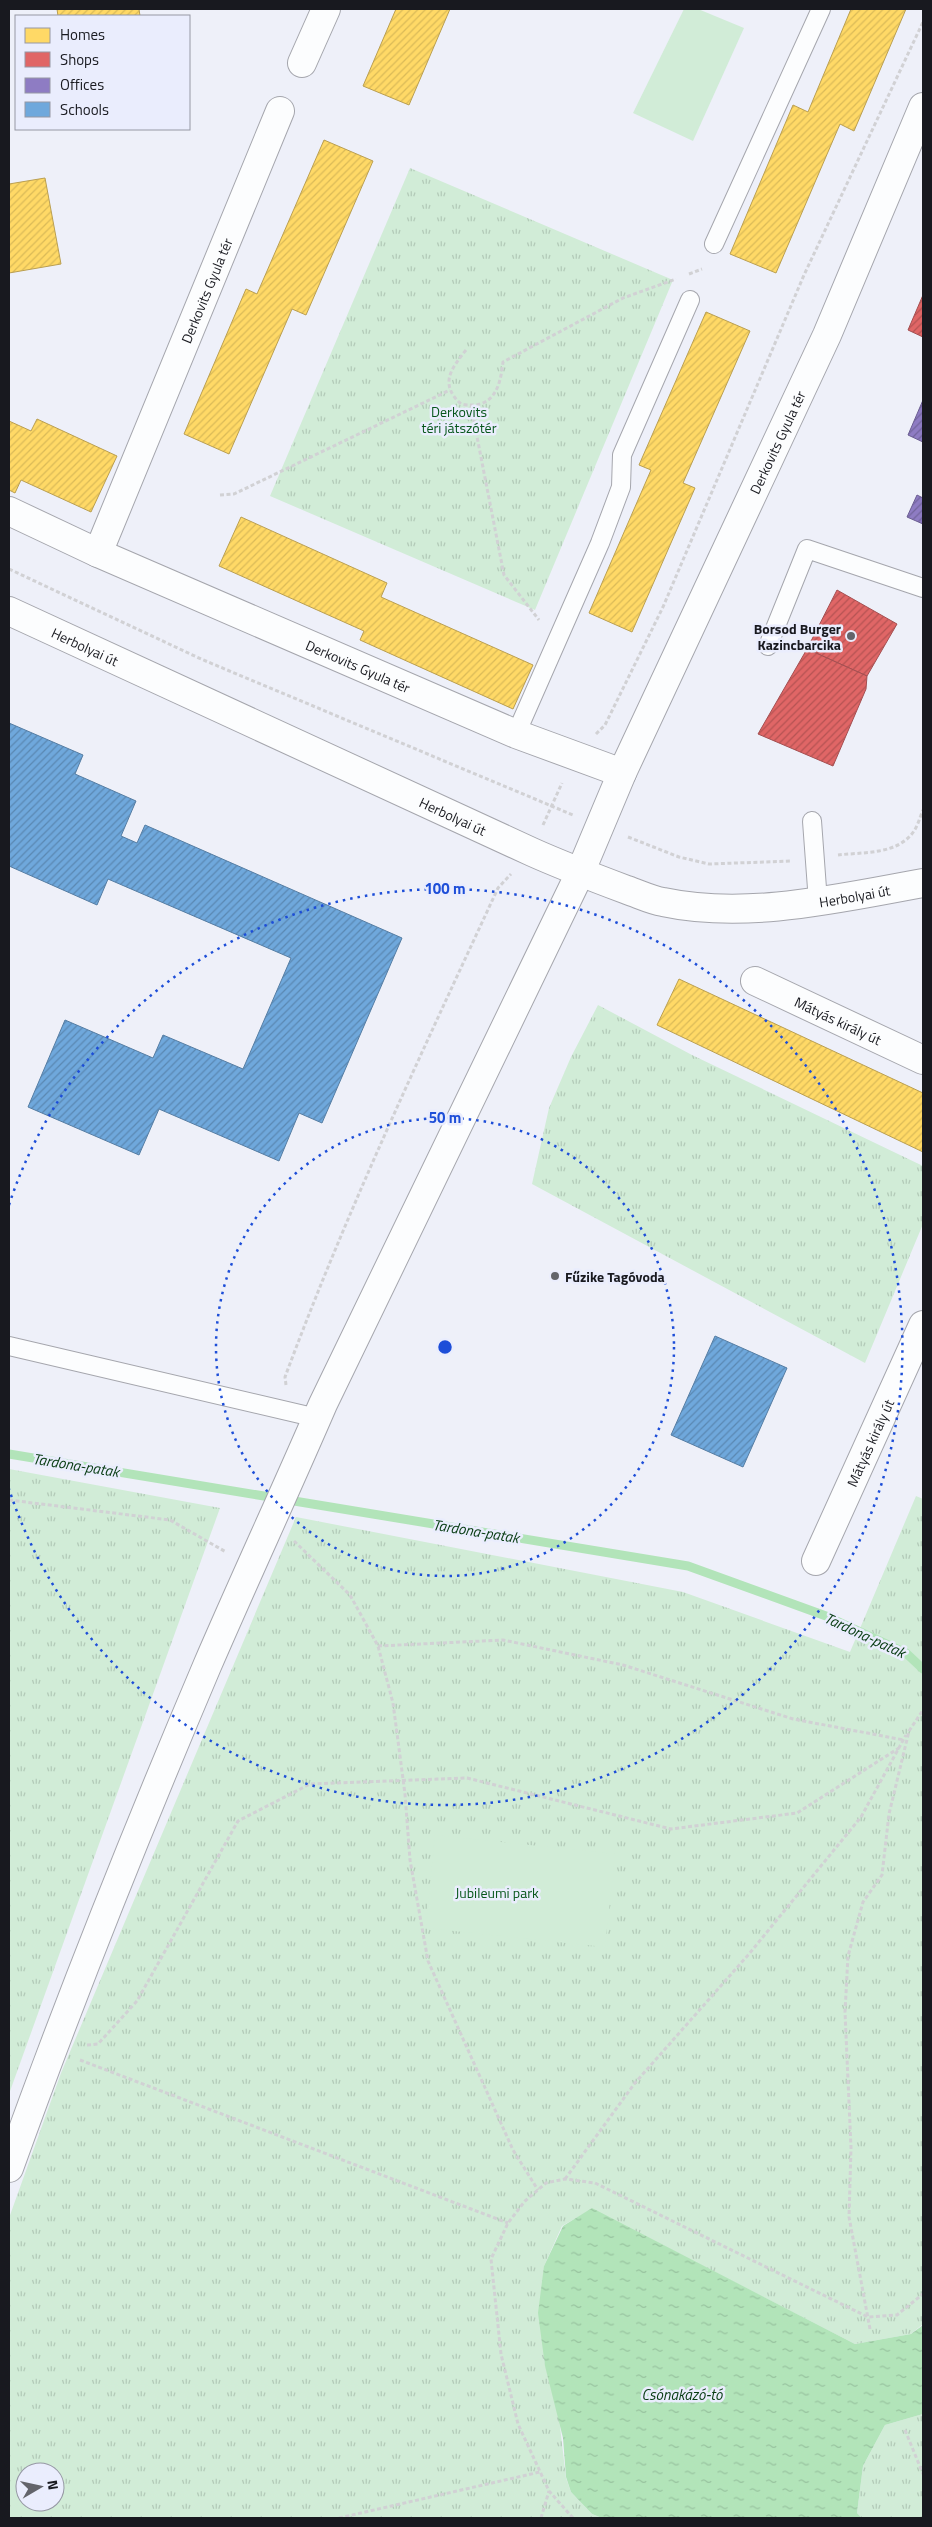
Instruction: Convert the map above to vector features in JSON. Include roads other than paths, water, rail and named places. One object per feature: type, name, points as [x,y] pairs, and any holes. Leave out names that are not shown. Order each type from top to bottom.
[{"type":"street","points":[[302,64],[326,9]]},
{"type":"street","name":"Derkovits Gyula tér","points":[[9,2168],[51,2050],[206,1668],[250,1567],[317,1418],[580,873],[622,772],[827,335],[923,107]]},
{"type":"street","name":"Derkovits Gyula tér","points":[[98,554],[280,111]]},
{"type":"street","name":"Derkovits Gyula tér","points":[[9,511],[98,554],[516,734],[622,772]]},
{"type":"street","name":"Herbolyai út","points":[[9,611],[532,852],[580,873],[661,902],[698,908],[728,909],[818,902],[923,883]]},
{"type":"street","name":"Mátyás király út","points":[[755,981],[923,1060]]},
{"type":"street","name":"Mátyás király út","points":[[816,1561],[923,1325]]},
{"type":"lane","points":[[714,244],[821,9]]},
{"type":"lane","points":[[516,734],[600,544],[621,487],[622,455],[690,300]]},
{"type":"lane","points":[[768,646],[807,549],[923,588]]},
{"type":"lane","points":[[812,821],[818,902]]},
{"type":"lane","points":[[9,1346],[317,1418]]},
{"type":"water","name":"Csónakázó-tó","points":[[592,2208],[855,2344],[911,2334],[923,2325],[923,2414],[885,2425],[863,2466],[857,2513],[862,2518],[602,2518],[592,2514],[571,2492],[566,2477],[563,2438],[545,2366],[538,2313],[544,2266],[563,2226]]},
{"type":"waterway","name":"Tardona-patak","points":[[9,1454],[688,1566],[826,1616],[906,1653],[923,1669]]},
{"type":"place","name":"Borsod Burger Kazincbarcika","points":[[851,636]]},
{"type":"place","name":"Fűzike Tagóvoda","points":[[555,1276]]},
{"type":"park label","name":"Derkovits téri játszótér","points":[[459,420]]},
{"type":"park label","name":"Jubileumi park","points":[[497,1892]]}]
